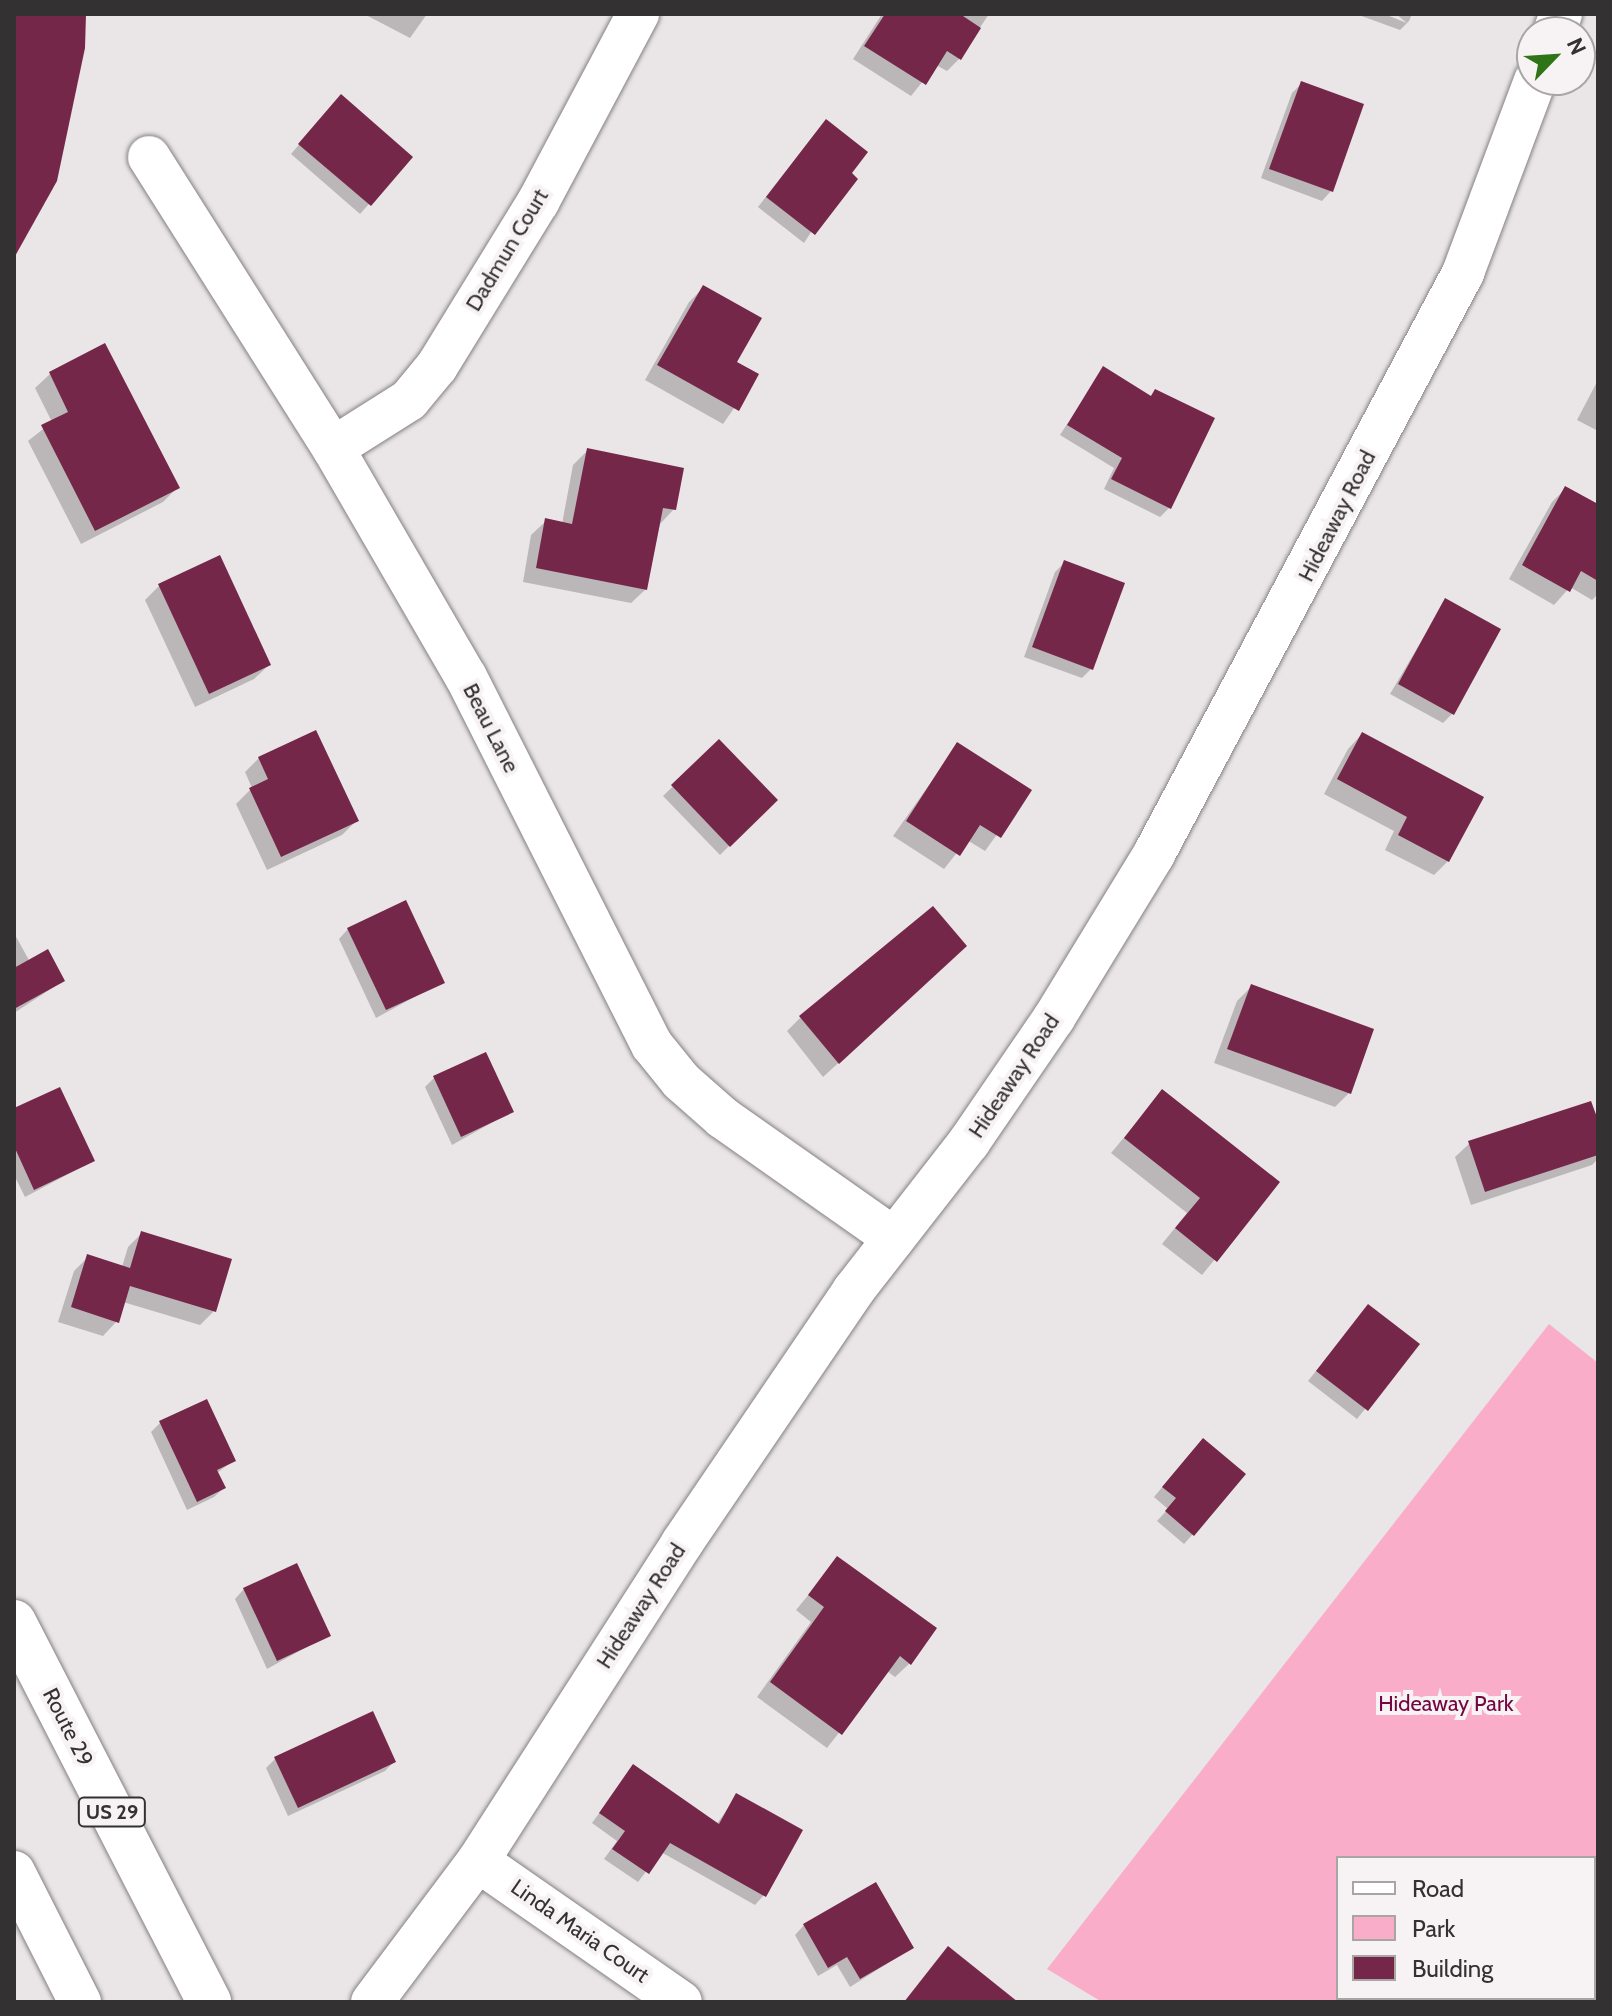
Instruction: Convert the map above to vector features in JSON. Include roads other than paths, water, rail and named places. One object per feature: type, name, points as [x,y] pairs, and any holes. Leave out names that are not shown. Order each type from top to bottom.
[{"type":"main road","name":"Route 29","points":[[14,1622],[209,2002]]},
{"type":"street","name":"Dadmun Court","points":[[333,448],[409,400],[437,366],[538,202],[638,14]]},
{"type":"street","name":"Hideaway Road","points":[[372,2002],[478,1861],[682,1543],[894,1238],[969,1142],[1054,1018],[1154,854],[1463,273],[1529,96]]},
{"type":"street","name":"Beau Lane","points":[[149,157],[333,448],[466,677],[652,1045],[681,1081],[723,1118],[894,1238]]},
{"type":"street","name":"Linda Maria Court","points":[[478,1861],[681,2002]]},
{"type":"street","points":[[14,1872],[80,2002]]},
{"type":"park label","name":"Hideaway Park","points":[[1446,1704]]}]
